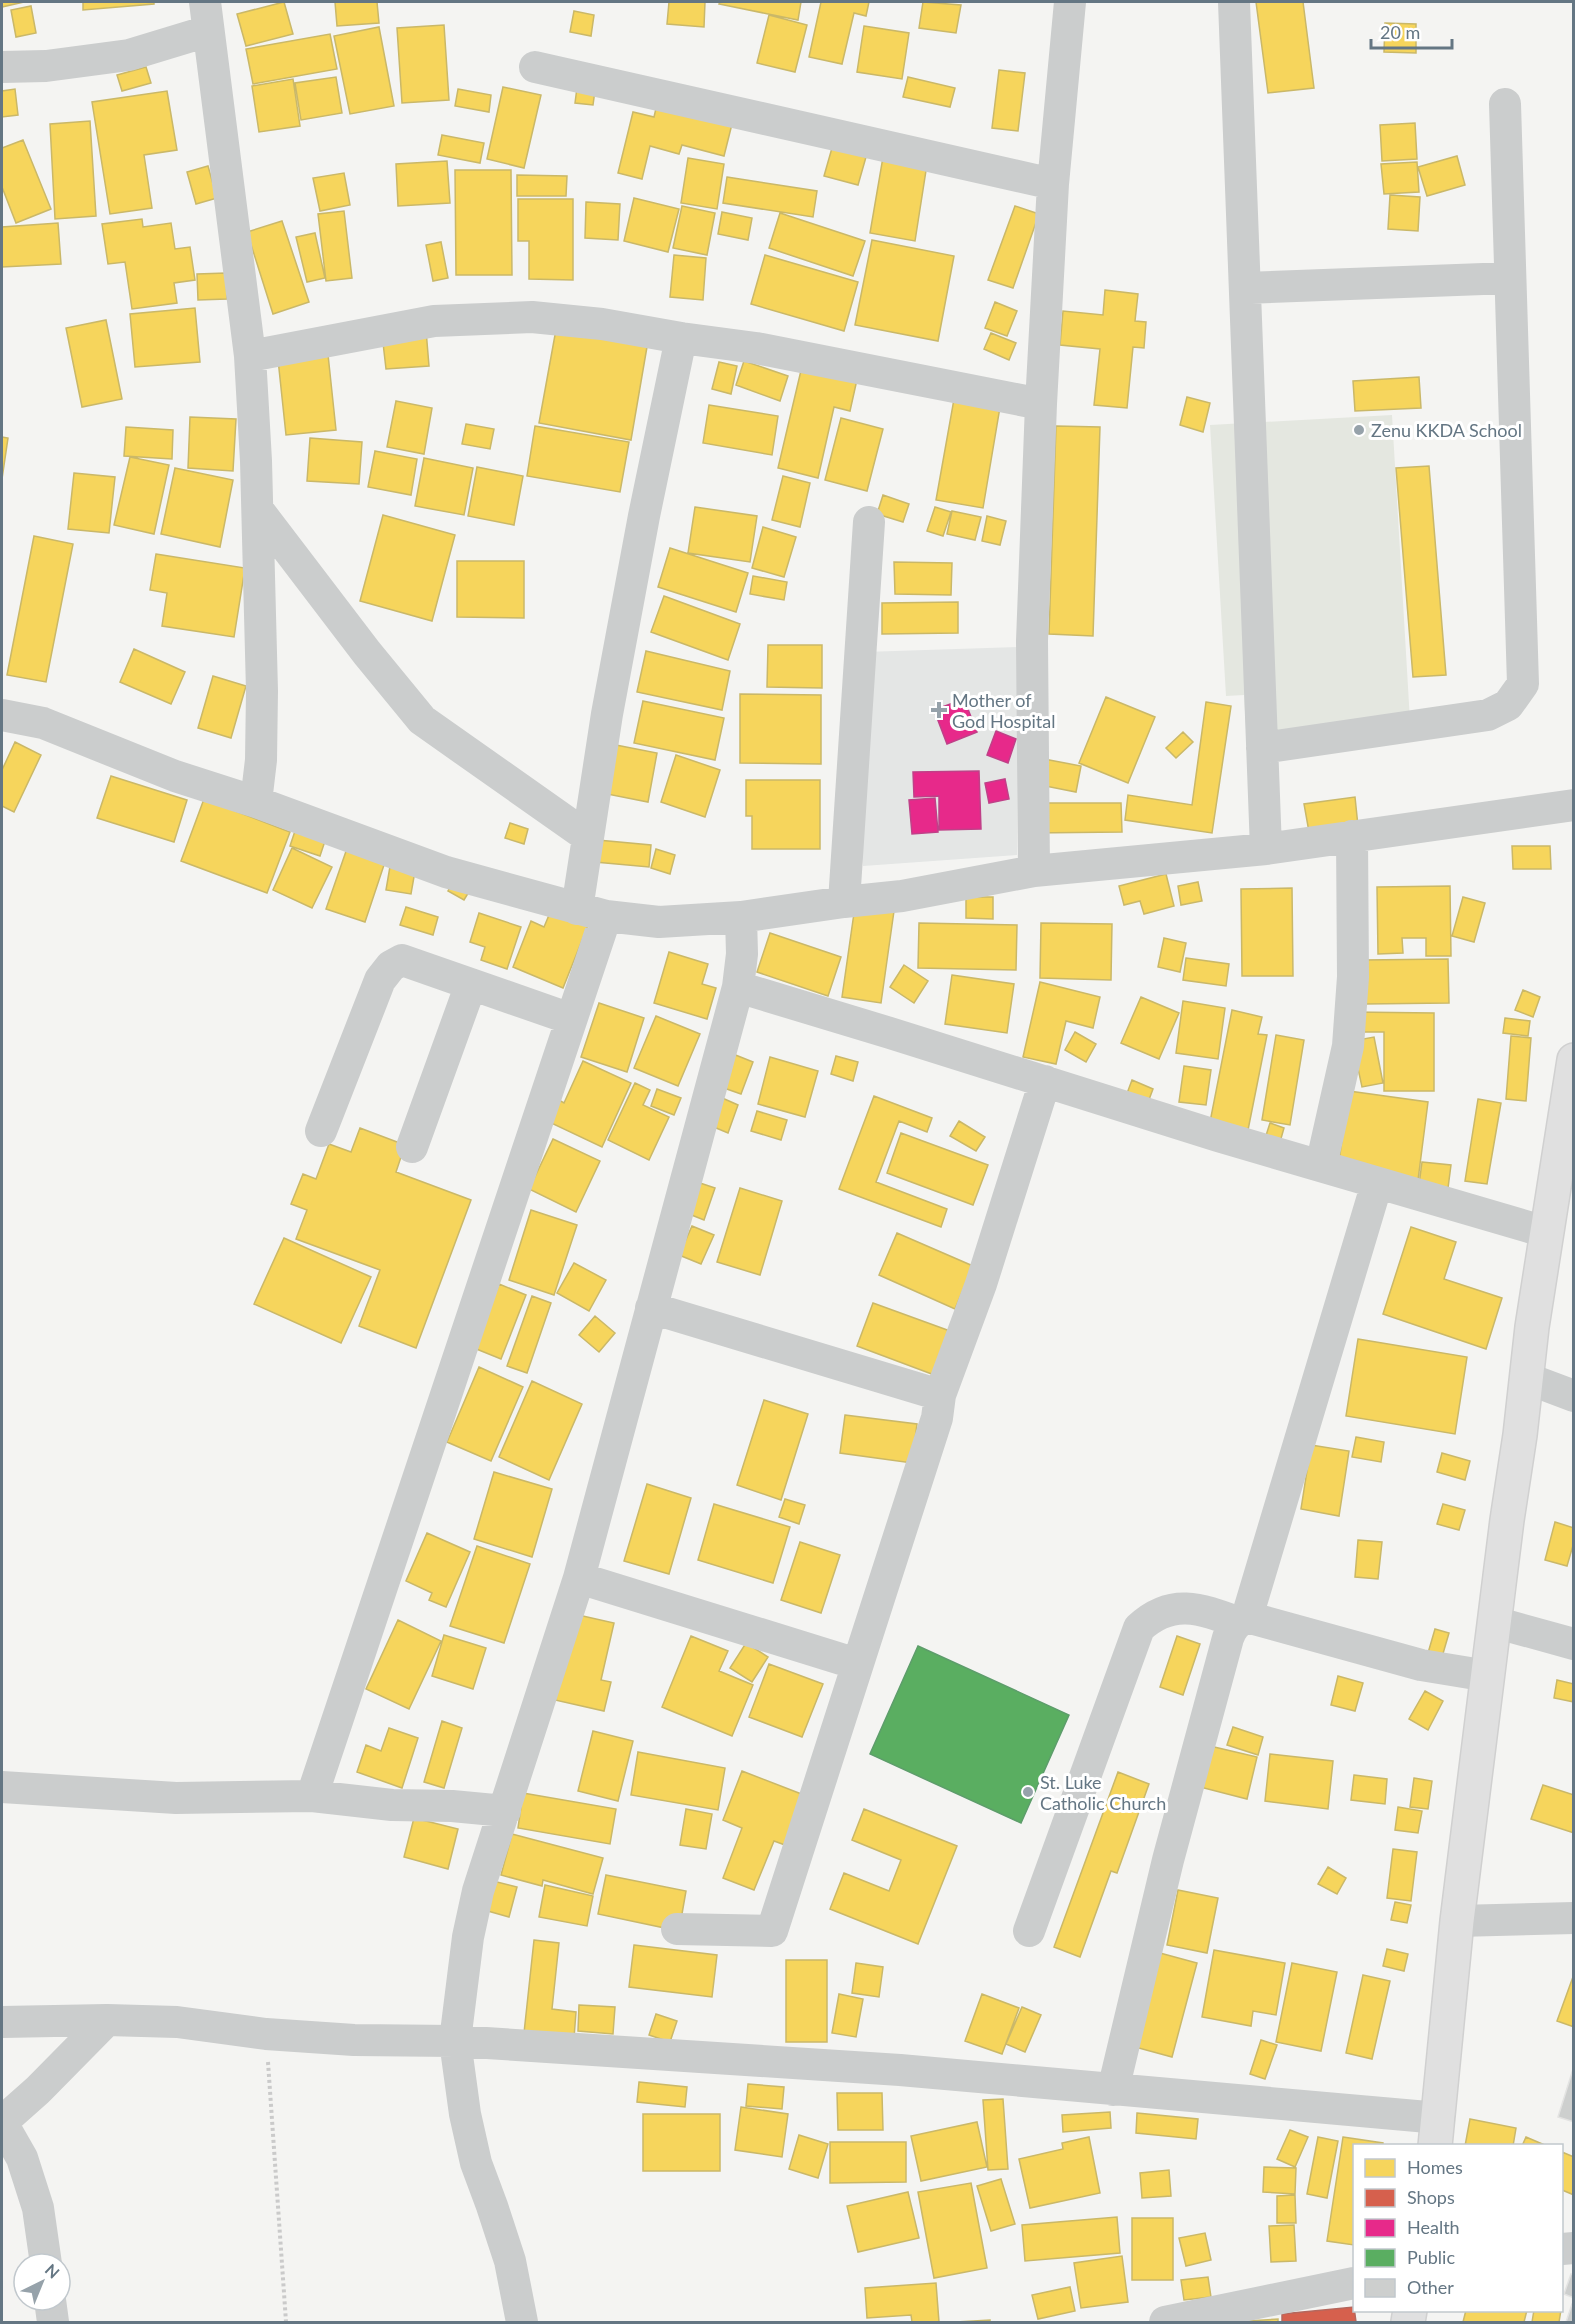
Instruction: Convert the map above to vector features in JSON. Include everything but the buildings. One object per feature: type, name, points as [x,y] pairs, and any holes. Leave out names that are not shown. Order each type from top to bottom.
[{"type":"main road","points":[[1437,2132],[1449,1989],[1494,1622],[1546,1232],[1566,1159],[1574,1060]]},
{"type":"street","points":[[1034,872],[1032,640],[1041,404],[1053,184],[1070,2]]},
{"type":"street","points":[[1234,2],[1266,849]]},
{"type":"street","points":[[2,67],[46,66],[129,55],[207,16],[250,356],[258,510],[262,691],[261,760],[256,802]]},
{"type":"street","points":[[535,67],[1053,184]]},
{"type":"street","points":[[1262,748],[1488,715],[1508,705],[1523,684],[1505,104]]},
{"type":"street","points":[[1245,288],[1510,278]]},
{"type":"street","points":[[250,356],[434,321],[531,317],[602,324],[756,348],[1041,404]]},
{"type":"street","points":[[312,1796],[571,1019],[591,912],[588,837],[607,714],[644,516],[681,338]]},
{"type":"street","points":[[258,510],[367,653],[422,720],[588,837]]},
{"type":"street","points":[[844,902],[869,522]]},
{"type":"street","points":[[2,715],[43,723],[175,776],[256,802],[446,872],[591,912],[659,922],[741,917],[902,896],[1034,872],[1266,849],[1574,805]]},
{"type":"street","points":[[1321,1166],[1348,1046],[1353,977],[1352,836]]},
{"type":"street","points":[[522,2322],[510,2260],[476,2163],[465,2114],[455,2041],[468,1936],[478,1891],[506,1811],[579,1578],[738,987],[742,954],[741,917]]},
{"type":"street","points":[[321,1131],[380,980],[391,966],[402,960],[571,1019]]},
{"type":"street","points":[[412,1147],[471,984]]},
{"type":"street","points":[[738,987],[1377,1183],[1546,1232]]},
{"type":"street","points":[[677,1929],[772,1931],[937,1418],[939,1395],[981,1284],[1045,1081]]},
{"type":"street","points":[[1113,2090],[1168,1860],[1228,1638],[1232,1629],[1242,1620],[1377,1183]]},
{"type":"street","points":[[651,1308],[939,1395]]},
{"type":"street","points":[[1526,1378],[1574,1396]]},
{"type":"street","points":[[579,1578],[857,1664]]},
{"type":"street","points":[[1029,1931],[1139,1628],[1149,1618],[1179,1608],[1198,1608],[1421,1665],[1488,1676]]},
{"type":"street","points":[[1494,1622],[1574,1644]]},
{"type":"street","points":[[2,1787],[176,1798],[312,1796],[392,1805],[452,1806],[506,1811]]},
{"type":"street","points":[[1457,1921],[1574,1918]]},
{"type":"street","points":[[2,2022],[107,2020],[177,2022],[266,2034],[354,2040],[455,2041],[900,2070],[1113,2090],[1437,2132]]},
{"type":"street","points":[[44,2252],[38,2208],[22,2158],[2,2123],[107,2020]]},
{"type":"street","points":[[1165,2322],[1353,2283]]},
{"type":"path","points":[[266,2034],[286,2322]]},
{"type":"shaded area","points":[[1392,415],[1411,738],[1247,746],[1244,695],[1226,696],[1210,425]]},
{"type":"shaded area","name":"Mother of God Hospital","points":[[1018,647],[1017,855],[863,866],[856,769],[864,652]]},
{"type":"place","name":"Zenu KKDA School","points":[[1359,430]]},
{"type":"place","name":"Mother of God Hospital","points":[[939,710]]},
{"type":"place","name":"St. Luke Catholic Church","points":[[1028,1792]]}]
